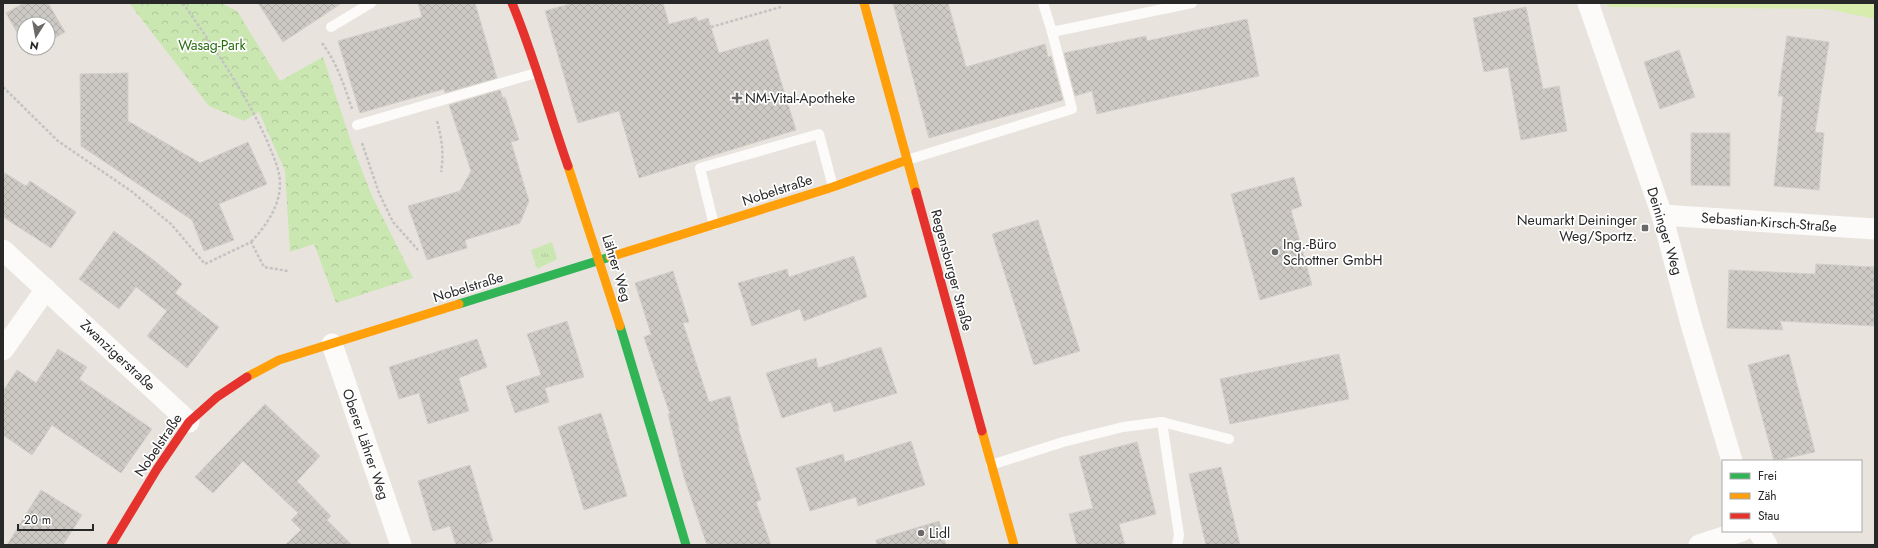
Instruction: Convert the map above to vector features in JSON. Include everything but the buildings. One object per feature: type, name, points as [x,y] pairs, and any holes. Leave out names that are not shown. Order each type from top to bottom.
[{"type":"street","name":"Lährer Weg","points":[[512,3],[527,40],[536,73],[600,261],[686,545]]},
{"type":"street","name":"Regensburger Straße","points":[[864,3],[1014,545]]},
{"type":"street","name":"Deininger Weg","points":[[1588,3],[1662,215],[1691,324],[1732,460]]},
{"type":"street","name":"Nobelstraße","points":[[111,545],[157,469],[189,422],[217,397],[248,376],[279,360],[714,225],[833,187],[907,160]]},
{"type":"street","name":"Sebastian-Kirsch-Straße","points":[[1662,215],[1875,229]]},
{"type":"street","name":"Zwanzigerstraße","points":[[3,250],[46,288],[189,422]]},
{"type":"street","points":[[3,350],[46,288]]},
{"type":"street","name":"Oberer Lährer Weg","points":[[332,344],[401,545]]},
{"type":"street","points":[[1699,545],[1739,532]]},
{"type":"street","points":[[1759,532],[1767,545]]},
{"type":"lane","points":[[331,27],[371,3]]},
{"type":"lane","points":[[907,160],[1072,109],[1043,3]]},
{"type":"lane","points":[[1052,32],[1192,3]]},
{"type":"lane","points":[[357,125],[536,73]]},
{"type":"lane","points":[[714,225],[700,168],[818,134],[833,187]]},
{"type":"lane","points":[[991,465],[1063,442],[1123,427],[1162,422],[1229,439]]},
{"type":"lane","points":[[1162,422],[1179,535],[1177,545]]},
{"type":"path","points":[[3,87],[58,141],[131,190],[171,224],[205,264],[251,242],[265,227],[278,201],[280,184],[277,164],[260,124],[215,48],[183,3]]},
{"type":"path","points":[[711,28],[781,7]]},
{"type":"path","points":[[432,103],[442,141],[444,157],[441,172]]},
{"type":"path","points":[[251,242],[264,267],[288,271]]},
{"type":"green space","name":"Wasag-Park","points":[[129,3],[221,3],[237,11],[280,81],[323,57],[352,145],[372,196],[413,278],[336,303],[314,244],[290,252],[285,171],[259,112],[244,121],[209,106]]},
{"type":"green space","points":[[1607,3],[1875,3],[1875,19],[1828,9],[1609,7]]},
{"type":"green space","points":[[552,242],[557,259],[537,269],[531,250]]},
{"type":"traffic: fast","points":[[459,304],[610,257]]},
{"type":"traffic: fast","points":[[620,326],[686,545]]},
{"type":"traffic: slow","points":[[864,3],[916,192]]},
{"type":"traffic: slow","points":[[610,257],[833,187],[907,160]]},
{"type":"traffic: slow","points":[[568,166],[620,326]]},
{"type":"traffic: slow","points":[[247,377],[279,360],[459,304]]},
{"type":"traffic: slow","points":[[982,431],[1014,545]]},
{"type":"traffic: jam","points":[[512,3],[568,166]]},
{"type":"traffic: jam","points":[[916,192],[982,431]]},
{"type":"traffic: jam","points":[[111,545],[157,469],[189,422],[217,397],[247,377]]},
{"type":"place","name":"NM-Vital-Apotheke","points":[[737,98]]},
{"type":"place","name":"Neumarkt Deininger Weg/Sportz.","points":[[1645,228]]},
{"type":"place","name":"Ing.-Büro Schottner GmbH","points":[[1275,252]]},
{"type":"place","name":"Lidl","points":[[921,533]]}]
